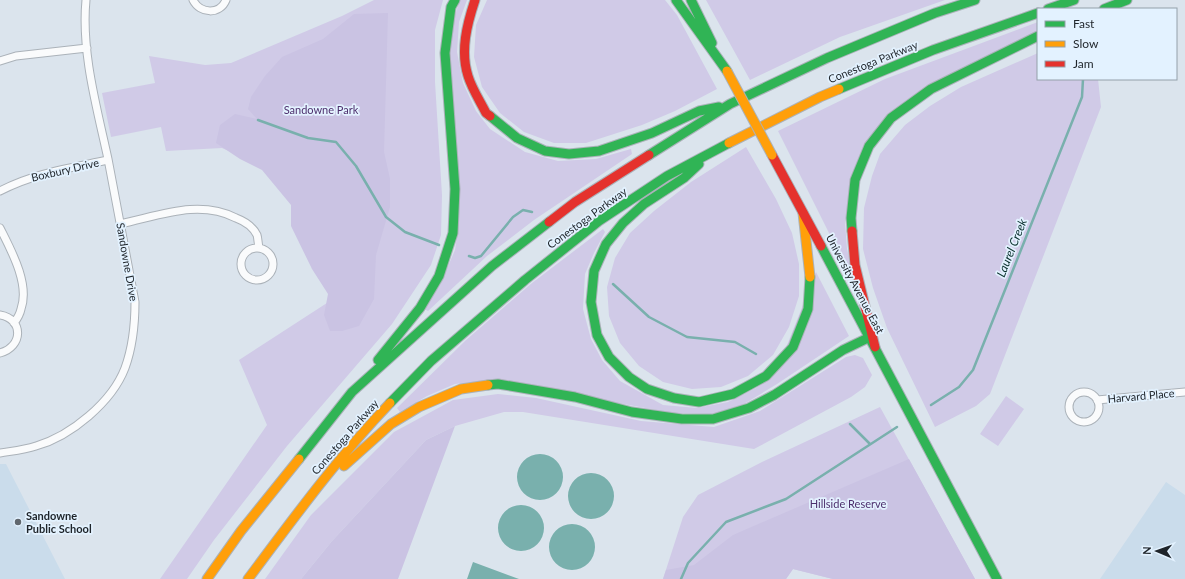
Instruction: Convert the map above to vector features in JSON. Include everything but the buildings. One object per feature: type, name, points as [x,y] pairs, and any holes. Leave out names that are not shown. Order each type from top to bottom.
[{"type":"main road","points":[[352,392],[420,308],[439,276],[453,234],[455,189],[445,53],[451,7],[455,0]]},
{"type":"main road","points":[[475,0],[467,25],[464,51],[468,76],[486,113],[517,138],[545,151],[569,154],[599,151],[652,133],[699,111],[730,104]]},
{"type":"main road","points":[[676,0],[727,71]]},
{"type":"main road","name":"University Avenue East","points":[[691,0],[727,71],[870,337],[997,579]]},
{"type":"main road","name":"Conestoga Parkway","points":[[207,579],[240,531],[352,392],[492,266],[575,202],[730,104],[827,58],[935,13],[975,0]]},
{"type":"main road","points":[[1051,8],[1074,0]]},
{"type":"main road","points":[[1107,8],[1127,0]]},
{"type":"main road","name":"Conestoga Parkway","points":[[248,579],[314,492],[373,421],[431,361],[519,285],[599,221],[667,176],[718,148],[820,97],[933,50],[1037,13]]},
{"type":"main road","points":[[875,347],[855,265],[851,218],[855,180],[869,146],[891,118],[931,89],[1037,36]]},
{"type":"main road","points":[[718,148],[684,178],[644,204],[623,223],[606,244],[594,271],[592,302],[597,334],[609,357],[629,378],[647,389],[674,398],[699,402],[733,394],[766,376],[793,346],[808,309],[810,274],[803,213]]},
{"type":"main road","points":[[314,492],[391,424],[419,407],[461,389],[498,384],[575,397],[632,412],[682,419],[713,419],[749,408],[774,395],[843,350],[870,337]]},
{"type":"street","name":"Sandowne Drive","points":[[0,453],[37,446],[71,430],[98,407],[114,388],[124,369],[131,348],[135,324],[135,302],[97,109],[87,48],[85,12],[86,0]]},
{"type":"street","points":[[193,0],[198,8],[204,11],[212,11],[218,10],[226,0]]},
{"type":"street","points":[[0,61],[16,56],[87,48]]},
{"type":"street","name":"Boxbury Drive","points":[[0,191],[42,174],[108,160]]},
{"type":"street","points":[[120,224],[187,209],[205,209],[225,212],[245,222],[257,235],[259,247]]},
{"type":"street","points":[[0,228],[15,258],[23,289],[22,308],[14,323]]},
{"type":"street","points":[[254,247],[259,247],[264,249],[271,256],[273,265],[269,275],[260,280],[255,280],[246,276],[242,272],[240,262],[244,252],[254,247]]},
{"type":"street","points":[[0,315],[8,317],[17,329],[17,339],[14,345],[8,351],[0,353]]},
{"type":"street","name":"Harvard Place","points":[[1097,400],[1099,409],[1092,420],[1080,422],[1071,415],[1069,406],[1070,401],[1075,395],[1080,393],[1088,393],[1097,400],[1185,392]]},
{"type":"shaded area","points":[[535,454],[545,454],[553,458],[559,464],[563,472],[563,482],[559,490],[553,496],[545,500],[535,500],[527,496],[521,490],[517,482],[517,472],[521,464],[527,458]]},
{"type":"shaded area","name":"Sandowne Public School","points":[[0,464],[6,464],[65,579],[0,579]]},
{"type":"shaded area","points":[[586,473],[596,473],[604,477],[610,483],[614,491],[614,501],[610,509],[604,515],[596,519],[586,519],[578,515],[572,509],[568,501],[568,491],[572,483],[578,477]]},
{"type":"shaded area","points":[[1166,482],[1185,495],[1185,579],[1100,579]]},
{"type":"shaded area","points":[[516,505],[526,505],[534,509],[540,515],[544,523],[544,533],[540,541],[534,547],[526,551],[516,551],[508,547],[502,541],[498,533],[498,523],[502,515],[508,509]]},
{"type":"shaded area","points":[[567,524],[577,524],[585,528],[591,534],[595,542],[595,552],[591,560],[585,566],[577,570],[567,570],[559,566],[553,560],[549,552],[549,542],[553,534],[559,528]]},
{"type":"shaded area","points":[[473,562],[519,579],[467,579]]},
{"type":"green space","name":"Sandowne Park","points":[[374,0],[443,0],[435,30],[435,82],[442,195],[441,235],[431,265],[392,324],[287,446],[214,540],[187,579],[160,579],[267,425],[239,360],[347,290],[323,224],[266,167],[222,148],[166,151],[161,127],[111,137],[102,93],[155,83],[149,56],[205,65],[231,63],[342,16]]},
{"type":"green space","points":[[460,0],[467,0],[459,22],[457,52],[463,83],[476,111],[490,129],[525,152],[558,161],[596,159],[631,149],[632,154],[534,220],[487,256],[428,311],[424,309],[440,285],[455,250],[458,229],[449,59],[451,27]]},
{"type":"green space","points":[[487,0],[665,0],[677,15],[717,89],[675,111],[642,125],[586,143],[554,143],[524,132],[500,113],[482,87],[474,57],[476,25]]},
{"type":"green space","points":[[706,0],[945,0],[840,37],[750,80]]},
{"type":"green space","points":[[388,13],[384,152],[390,179],[390,207],[376,255],[374,299],[359,326],[342,331],[330,331],[324,315],[328,294],[312,269],[291,226],[291,205],[262,170],[240,159],[216,143],[220,125],[235,114],[257,119],[248,109],[251,97],[265,76],[282,57],[323,39],[354,14]]},
{"type":"green space","points":[[1037,22],[1037,32],[986,56],[874,132],[845,222],[847,249],[853,273],[850,275],[778,131],[885,79]]},
{"type":"green space","points":[[1037,53],[1037,80],[1098,80],[1101,107],[990,394],[976,406],[935,427],[887,328],[873,288],[863,249],[864,208],[872,176],[880,154],[905,125],[930,106],[961,87]]},
{"type":"green space","points":[[746,147],[776,199],[792,233],[799,264],[799,296],[789,327],[773,355],[748,376],[721,387],[692,389],[663,382],[639,366],[620,343],[609,316],[607,287],[615,258],[630,233],[654,211],[691,182]]},
{"type":"green space","points":[[603,229],[605,232],[585,274],[583,309],[591,339],[602,360],[620,381],[663,405],[697,408],[728,402],[756,388],[776,373],[816,272],[849,336],[744,404],[712,414],[673,413],[491,380],[455,384],[427,396],[400,412],[397,408],[466,340],[532,283]]},
{"type":"green space","points":[[855,355],[863,358],[872,375],[865,387],[851,397],[754,449],[523,412],[504,412],[455,426],[426,440],[332,541],[301,579],[265,579],[311,515],[394,432],[453,400],[498,394],[536,398],[641,421],[714,427],[760,411],[846,357]]},
{"type":"green space","points":[[1006,396],[1024,409],[998,446],[980,434]]},
{"type":"green space","name":"Hillside Reserve","points":[[880,407],[975,579],[833,579],[793,569],[786,579],[663,579],[683,517],[698,495],[762,462]]},
{"type":"green space","points":[[455,426],[398,579],[301,579],[332,541],[426,440]]},
{"type":"green space","points":[[909,459],[975,579],[833,579],[793,569],[786,579],[663,579],[666,570],[694,565],[733,535]]},
{"type":"waterway","name":"Laurel Creek","points":[[931,405],[959,387],[973,370],[1082,97],[1083,80]]},
{"type":"waterway","points":[[258,120],[308,138],[336,142],[356,166],[386,217],[405,232],[439,245]]},
{"type":"waterway","points":[[469,256],[475,258],[481,256],[513,217],[523,210],[532,212]]},
{"type":"waterway","points":[[613,284],[649,317],[687,337],[735,342],[756,354]]},
{"type":"waterway","points":[[850,424],[870,444]]},
{"type":"waterway","points":[[681,579],[688,563],[726,522],[786,499],[897,427]]},
{"type":"traffic: fast","points":[[378,360],[420,308],[439,276],[453,233],[455,189],[445,53],[451,7],[455,0]]},
{"type":"traffic: fast","points":[[676,0],[727,71]]},
{"type":"traffic: fast","points":[[691,0],[712,43]]},
{"type":"traffic: fast","points":[[649,155],[730,104],[827,58],[935,13],[975,0]]},
{"type":"traffic: fast","points":[[1051,8],[1074,0]]},
{"type":"traffic: fast","points":[[1107,8],[1127,0]]},
{"type":"traffic: fast","points":[[839,89],[933,50],[1037,13]]},
{"type":"traffic: fast","points":[[852,231],[851,218],[855,180],[869,146],[891,118],[931,89],[1037,36]]},
{"type":"traffic: fast","points":[[490,116],[517,138],[545,151],[569,154],[599,151],[652,133],[699,111],[719,107]]},
{"type":"traffic: fast","points":[[390,403],[431,361],[525,280],[599,221],[667,176],[729,143]]},
{"type":"traffic: fast","points":[[699,164],[684,178],[644,204],[623,223],[606,244],[594,271],[591,302],[597,335],[609,357],[629,377],[647,389],[674,398],[699,402],[733,394],[766,376],[793,347],[808,309],[810,277]]},
{"type":"traffic: fast","points":[[299,459],[352,392],[492,266],[549,222]]},
{"type":"traffic: fast","points":[[821,246],[997,579]]},
{"type":"traffic: fast","points":[[488,385],[498,384],[575,397],[632,412],[682,419],[713,419],[749,408],[774,395],[843,350],[870,337]]},
{"type":"traffic: slow","points":[[727,71],[772,155]]},
{"type":"traffic: slow","points":[[729,143],[839,89]]},
{"type":"traffic: slow","points":[[803,213],[810,277]]},
{"type":"traffic: slow","points":[[344,466],[391,424],[419,407],[461,389],[488,385]]},
{"type":"traffic: slow","points":[[248,579],[334,467],[390,403]]},
{"type":"traffic: slow","points":[[207,579],[241,531],[299,459]]},
{"type":"traffic: jam","points":[[475,0],[469,18],[466,38],[466,67],[474,90],[486,113],[490,116]]},
{"type":"traffic: jam","points":[[549,222],[575,202],[649,155]]},
{"type":"traffic: jam","points":[[772,155],[821,246]]},
{"type":"traffic: jam","points":[[852,231],[855,265],[875,347]]},
{"type":"place","name":"Sandowne Public School","points":[[18,522]]}]
